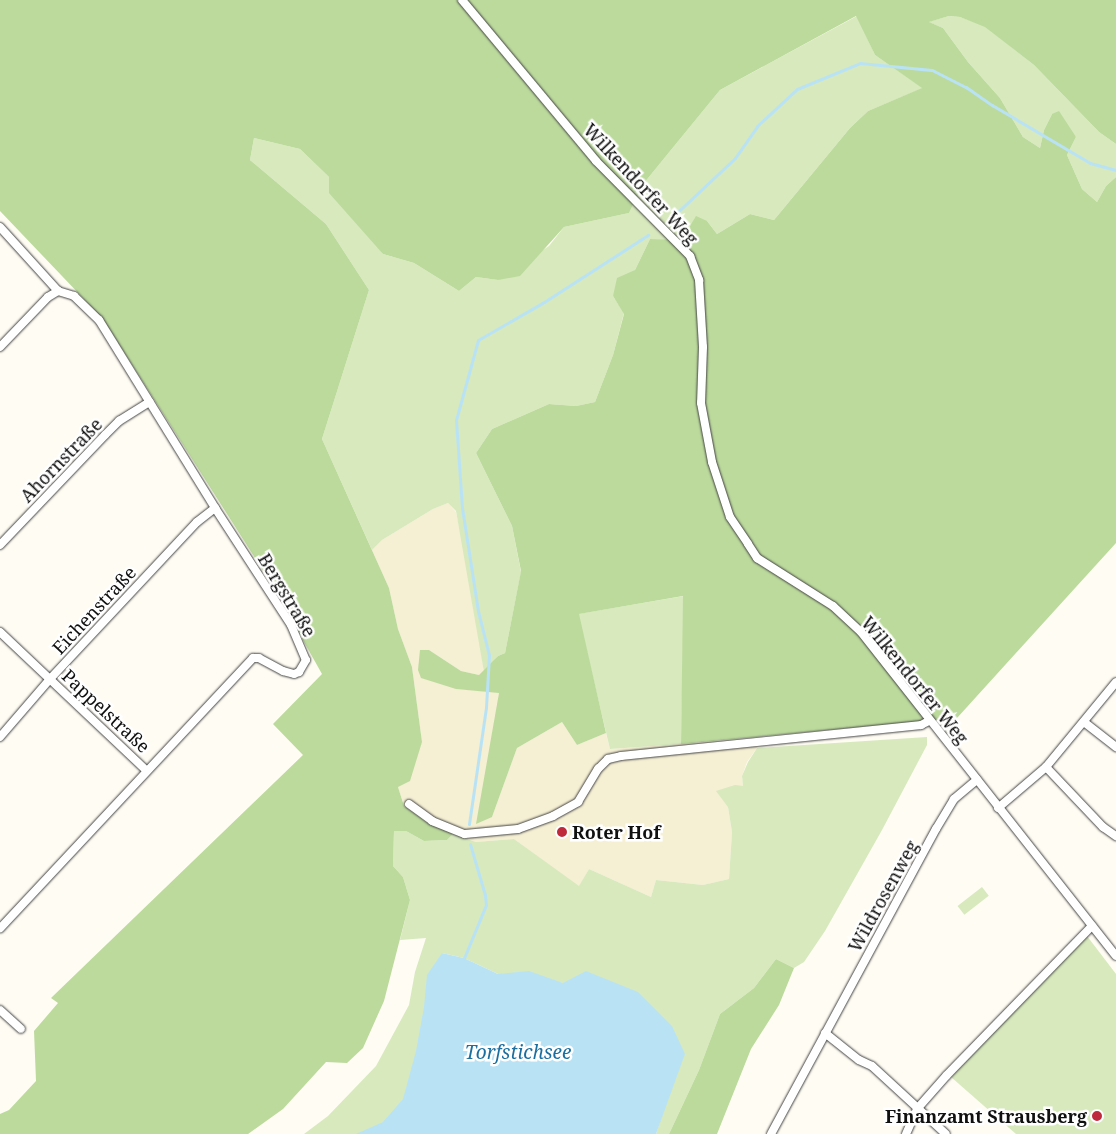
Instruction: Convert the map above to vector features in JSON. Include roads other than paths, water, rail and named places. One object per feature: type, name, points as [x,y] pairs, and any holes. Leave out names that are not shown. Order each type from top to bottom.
[{"type":"street","name":"Wilkendorfer Weg","points":[[462,0],[596,161],[690,256],[699,280],[702,347],[701,403],[712,462],[730,517],[757,558],[833,606],[861,632],[929,721],[1116,956]]},
{"type":"street","name":"Bergstraße","points":[[0,227],[58,291],[74,296],[99,320],[215,508],[291,625],[306,660],[299,672],[294,674],[283,671],[259,658],[253,658],[0,928]]},
{"type":"street","points":[[0,347],[48,297],[58,291]]},
{"type":"street","name":"Ahornstraße","points":[[0,545],[105,435],[119,422],[149,402]]},
{"type":"street","name":"Eichenstraße","points":[[0,737],[50,679],[197,522],[215,508]]},
{"type":"street","name":"Pappelstraße","points":[[0,632],[147,771]]},
{"type":"street","points":[[998,808],[1046,767],[1116,682]]},
{"type":"street","points":[[409,804],[432,821],[465,834],[518,829],[553,816],[578,802],[598,769],[608,759],[621,756],[920,726],[929,721]]},
{"type":"street","points":[[1084,722],[1116,748]]},
{"type":"street","points":[[1046,767],[1103,827],[1116,836]]},
{"type":"street","name":"Wildrosenweg","points":[[771,1134],[954,799],[976,780]]},
{"type":"street","points":[[906,1134],[917,1109],[992,1027],[1092,926]]},
{"type":"street","points":[[0,1010],[21,1029]]},
{"type":"street","points":[[825,1033],[859,1060],[872,1066],[946,1134]]},
{"type":"water","name":"Torfstichsee","points":[[442,953],[464,958],[498,974],[529,971],[563,983],[586,971],[638,992],[672,1026],[685,1054],[656,1134],[356,1134],[383,1122],[403,1099],[416,1051],[424,1007],[427,975]]},
{"type":"waterway","points":[[668,221],[735,158],[757,126],[797,89],[860,63],[932,70],[966,87],[992,105],[1090,163],[1116,170]]},
{"type":"waterway","points":[[469,824],[486,707],[489,655],[478,611],[462,508],[456,420],[478,340],[544,302],[648,235]]},
{"type":"waterway","points":[[464,958],[486,905],[485,895],[470,844]]},
{"type":"place","name":"Roter Hof","points":[[562,832]]},
{"type":"place","name":"Finanzamt Strausberg","points":[[1097,1116]]}]
